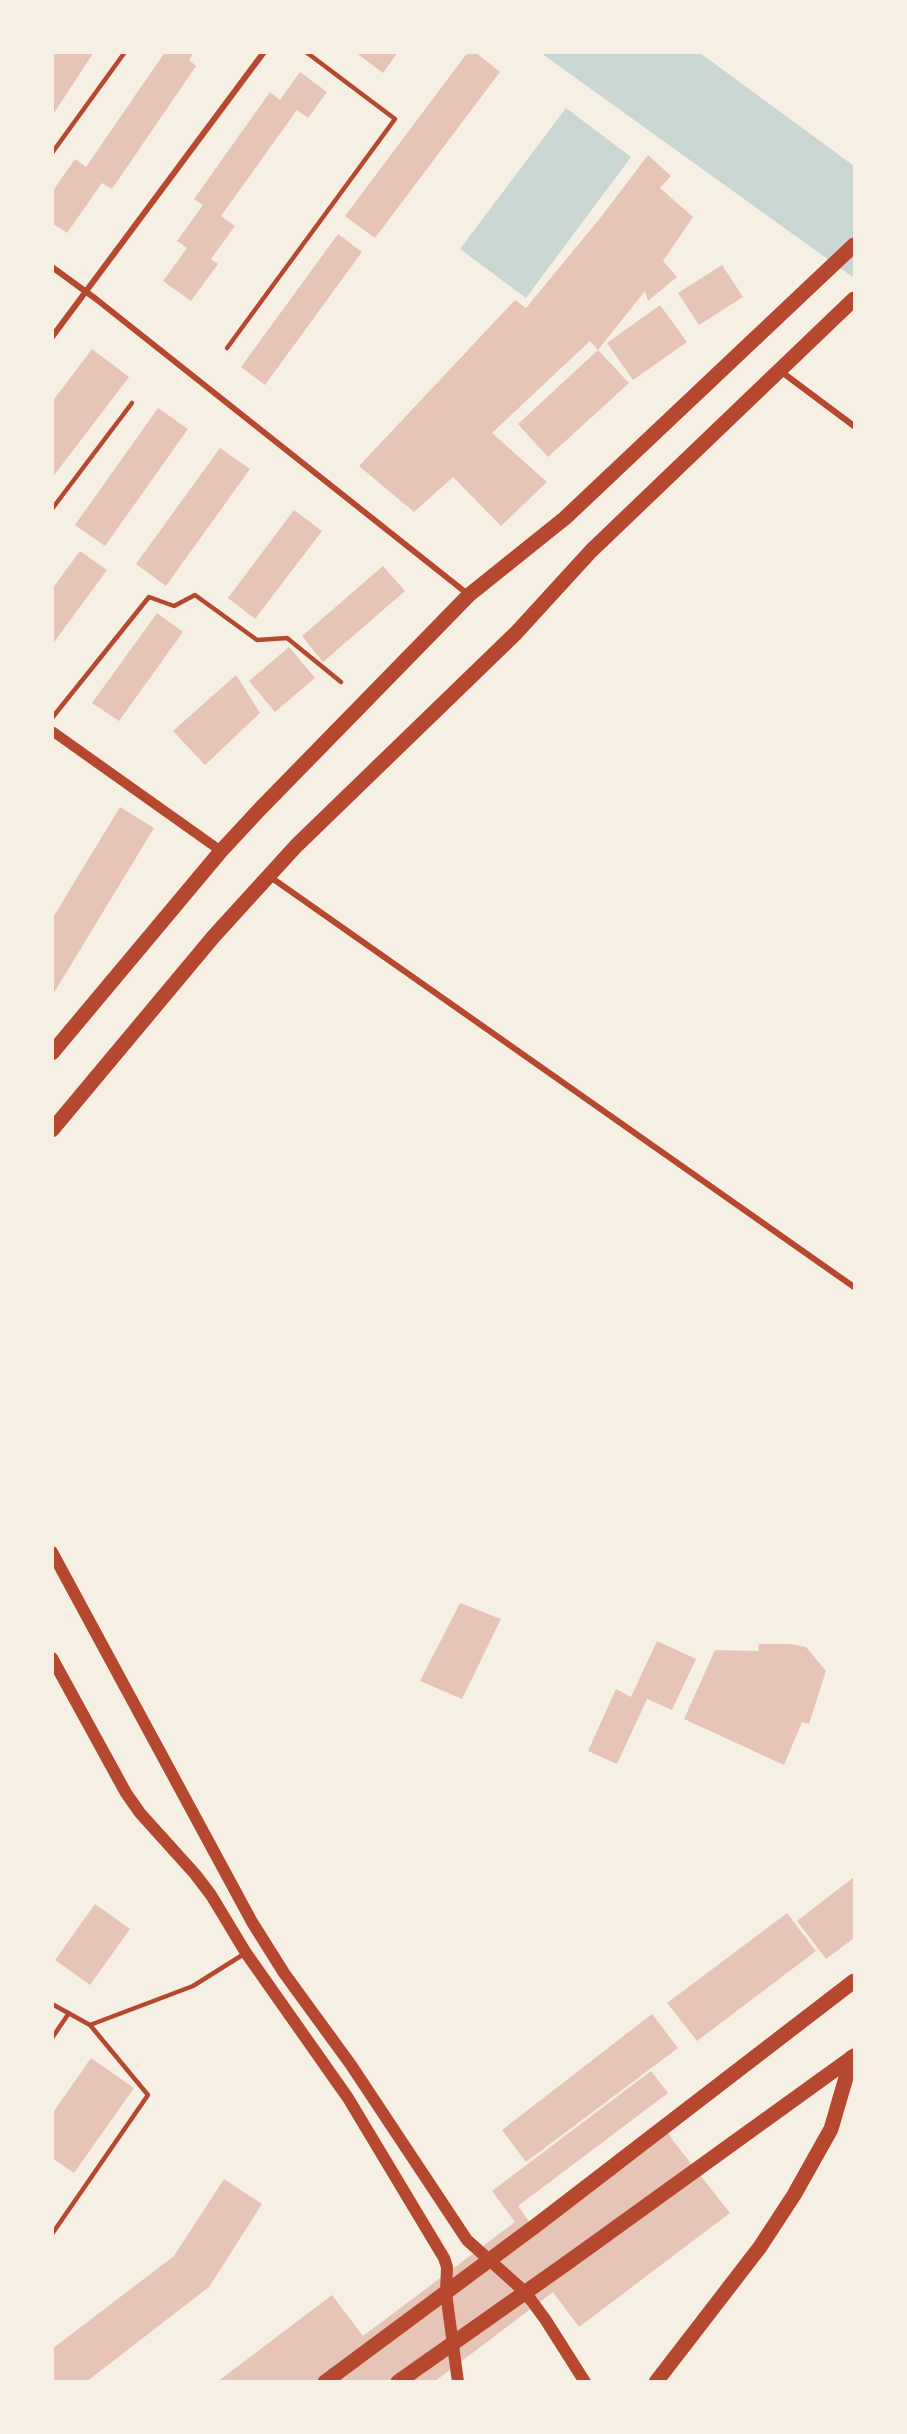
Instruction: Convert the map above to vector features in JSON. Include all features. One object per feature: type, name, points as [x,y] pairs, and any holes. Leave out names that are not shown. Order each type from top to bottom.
[{"type":"main road","points":[[52,1053],[221,851],[469,595],[565,518],[855,244]]},
{"type":"main road","points":[[52,1130],[268,875],[516,633],[591,551],[855,299]]},
{"type":"main road","points":[[52,1552],[262,1939],[351,2065],[467,2240],[525,2292],[585,2382]]},
{"type":"main road","points":[[52,1658],[126,1793],[140,1813],[195,1874],[246,1953],[348,2098],[444,2258],[447,2267],[446,2293],[458,2382]]},
{"type":"main road","points":[[325,2382],[446,2293],[855,1981]]},
{"type":"main road","points":[[398,2382],[854,2057]]},
{"type":"main road","points":[[656,2382],[760,2247],[794,2195],[831,2129],[854,2057]]},
{"type":"street","points":[[52,337],[264,52]]},
{"type":"street","points":[[52,267],[87,292],[469,595]]},
{"type":"street","points":[[779,370],[855,426]]},
{"type":"street","points":[[52,731],[221,851]]},
{"type":"street","points":[[268,875],[855,1287]]},
{"type":"lane","points":[[52,153],[125,52]]},
{"type":"lane","points":[[227,348],[395,119],[306,52]]},
{"type":"lane","points":[[52,509],[132,403]]},
{"type":"lane","points":[[52,718],[149,597],[174,606],[195,595],[257,640],[287,638],[341,682]]},
{"type":"lane","points":[[90,2025],[193,1986],[246,1953]]},
{"type":"lane","points":[[52,2004],[90,2025],[148,2095],[52,2234]]},
{"type":"lane","points":[[52,2038],[69,2013]]},
{"type":"shaded area","points":[[541,53],[700,53],[854,166],[854,278]]},
{"type":"shaded area","points":[[566,108],[631,157],[526,298],[460,249]]},
{"type":"building","points":[[52,52],[94,52],[52,116]]},
{"type":"building","points":[[165,52],[194,52],[189,60],[196,66],[112,189],[102,183],[67,233],[52,223],[52,192],[75,159],[86,167]]},
{"type":"building","points":[[355,52],[398,52],[383,73]]},
{"type":"building","points":[[468,52],[475,52],[500,72],[375,238],[345,216]]},
{"type":"building","points":[[300,72],[327,92],[308,118],[297,110],[221,216],[235,226],[211,259],[218,264],[191,301],[163,281],[187,248],[177,241],[203,205],[194,199],[270,92],[280,100]]},
{"type":"building","points":[[648,155],[671,176],[660,188],[693,217],[663,261],[677,277],[648,301],[645,291],[598,350],[590,341],[492,433],[547,482],[501,526],[453,477],[414,512],[359,466],[515,300],[526,308],[601,217]]},
{"type":"building","points":[[338,234],[362,252],[265,385],[241,367]]},
{"type":"building","points":[[722,265],[743,297],[699,325],[678,293]]},
{"type":"building","points":[[660,305],[687,342],[633,380],[607,343]]},
{"type":"building","points":[[92,349],[129,377],[52,478],[52,402]]},
{"type":"building","points":[[598,350],[629,383],[548,457],[518,424]]},
{"type":"building","points":[[158,408],[188,429],[105,546],[75,525]]},
{"type":"building","points":[[220,448],[250,469],[166,586],[136,564]]},
{"type":"building","points":[[294,510],[322,531],[255,619],[228,598]]},
{"type":"building","points":[[80,551],[107,570],[52,645],[52,589]]},
{"type":"building","points":[[383,566],[405,591],[323,662],[302,636]]},
{"type":"building","points":[[157,613],[183,632],[119,721],[92,703]]},
{"type":"building","points":[[289,647],[315,678],[275,712],[249,681]]},
{"type":"building","points":[[236,675],[260,713],[205,765],[173,731]]},
{"type":"building","points":[[120,807],[154,828],[52,996],[52,919]]},
{"type":"building","points":[[460,1603],[501,1619],[462,1699],[420,1681]]},
{"type":"building","points":[[657,1641],[696,1659],[672,1710],[647,1699],[617,1764],[588,1751],[616,1689],[631,1697]]},
{"type":"building","points":[[759,1644],[790,1644],[806,1647],[826,1671],[809,1724],[802,1722],[784,1765],[684,1719],[715,1650],[758,1651]]},
{"type":"building","points":[[854,1877],[854,1938],[826,1959],[797,1921]]},
{"type":"building","points":[[95,1904],[130,1929],[90,1985],[55,1960]]},
{"type":"building","points":[[787,1913],[816,1951],[697,2041],[667,2003]]},
{"type":"building","points":[[652,2014],[678,2048],[526,2162],[502,2130]]},
{"type":"building","points":[[91,2058],[134,2088],[74,2173],[52,2158],[52,2114]]},
{"type":"building","points":[[651,2071],[668,2093],[518,2206],[530,2223],[662,2123],[674,2142],[730,2213],[579,2327],[553,2292],[434,2382],[217,2382],[332,2295],[363,2336],[515,2222],[492,2191]]},
{"type":"building","points":[[224,2179],[262,2204],[209,2287],[86,2382],[52,2382],[52,2349],[174,2256]]}]
